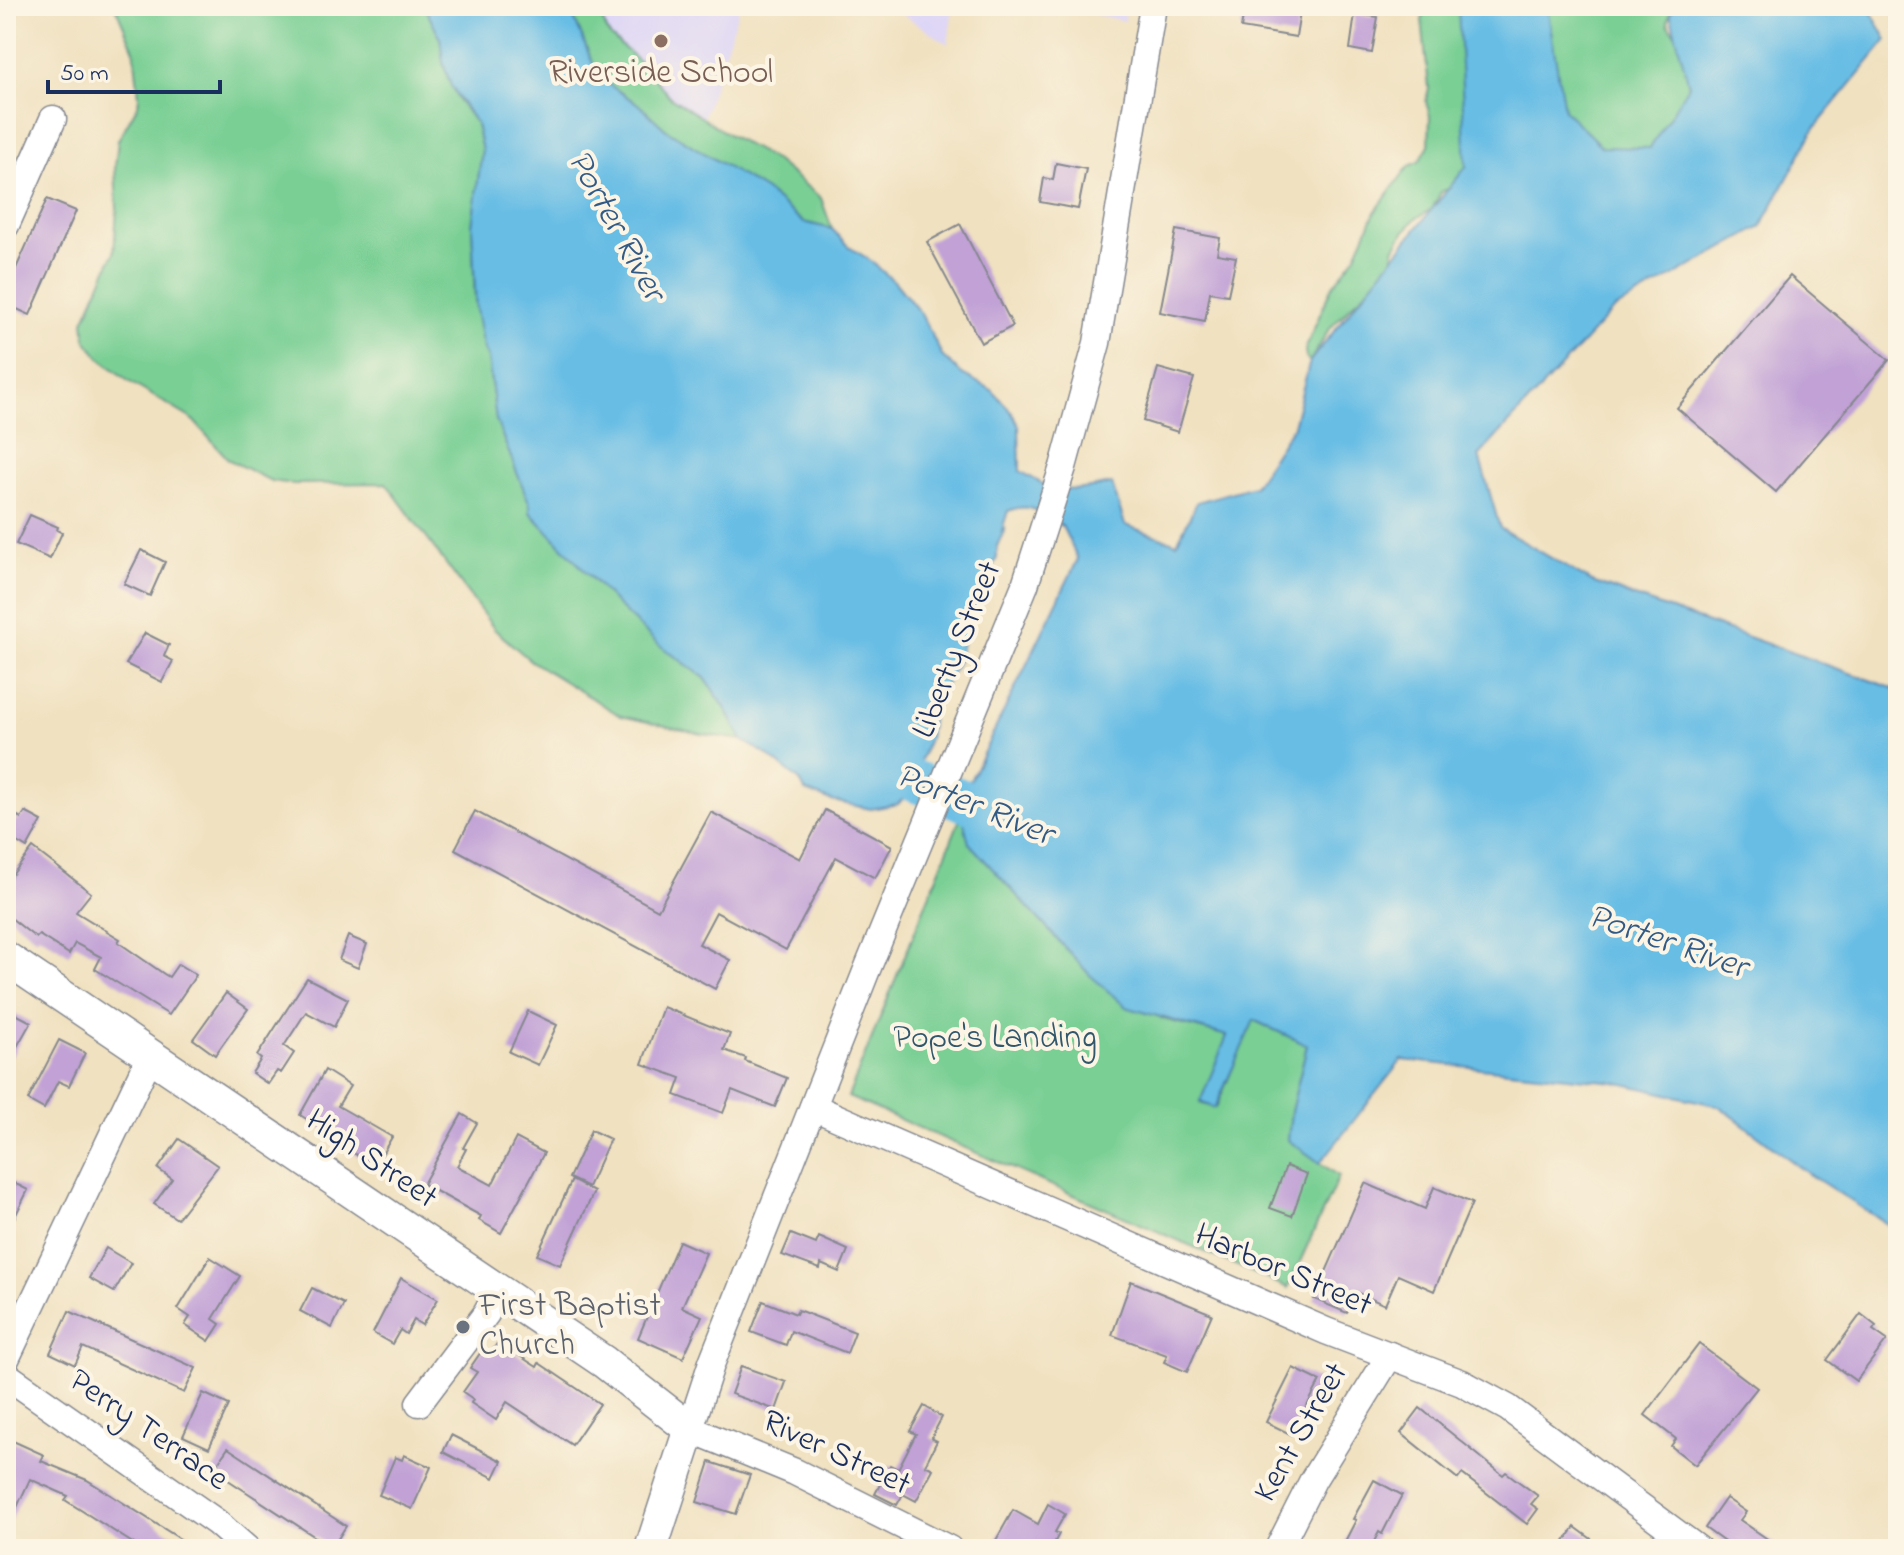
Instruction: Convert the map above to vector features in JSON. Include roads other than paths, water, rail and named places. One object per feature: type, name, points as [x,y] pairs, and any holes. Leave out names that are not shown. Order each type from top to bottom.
[{"type":"main road","name":"High Street","points":[[6,958],[604,1362],[690,1429]]},
{"type":"main road","points":[[651,1549],[690,1429]]},
{"type":"street","name":"Liberty Street","points":[[690,1429],[712,1362],[813,1107],[1025,585],[1063,467],[1097,343],[1153,6]]},
{"type":"street","points":[[6,225],[53,119]]},
{"type":"street","points":[[6,1359],[150,1056]]},
{"type":"street","name":"Harbor Street","points":[[813,1107],[1326,1331],[1462,1383],[1508,1408],[1698,1549]]},
{"type":"street","points":[[419,1403],[486,1314],[498,1292]]},
{"type":"street","name":"Kent Street","points":[[1278,1549],[1313,1480],[1390,1355]]},
{"type":"street","name":"Perry Terrace","points":[[6,1375],[216,1522],[247,1549]]},
{"type":"street","name":"River Street","points":[[690,1429],[806,1477],[949,1549]]},
{"type":"water","points":[[424,6],[569,6],[599,78],[638,104],[665,129],[766,191],[803,222],[832,229],[849,247],[895,282],[921,314],[943,357],[962,374],[992,390],[1011,411],[1019,426],[1020,471],[1043,484],[1051,483],[1065,489],[1081,490],[1112,484],[1125,525],[1177,543],[1197,502],[1254,486],[1293,426],[1310,361],[1466,167],[1458,6],[1547,6],[1564,110],[1602,147],[1650,148],[1689,85],[1670,13],[1675,6],[1868,6],[1887,40],[1814,129],[1761,227],[1613,310],[1479,456],[1500,528],[1592,582],[1898,690],[1898,1231],[1809,1174],[1719,1106],[1615,1082],[1402,1060],[1320,1163],[1288,1140],[1291,1112],[1307,1045],[1254,1020],[1215,1108],[1200,1102],[1227,1036],[1126,1007],[1090,975],[969,843],[959,803],[1078,559],[1062,526],[1037,511],[1017,508],[1008,511],[1002,530],[1006,527],[997,546],[997,558],[987,576],[961,646],[961,654],[932,713],[929,739],[904,798],[898,804],[871,809],[832,801],[805,791],[800,781],[769,756],[742,740],[705,678],[658,644],[530,512],[530,505],[496,420],[488,358],[476,310],[472,226],[482,150],[476,124],[451,86],[443,63],[440,37]]},
{"type":"waterway","name":"Porter River","points":[[858,759],[1016,821]]},
{"type":"place","name":"Riverside School","points":[[661,41]]},
{"type":"place","name":"First Baptist Church","points":[[463,1327]]},
{"type":"park label","name":"Pope's Landing","points":[[995,1039]]}]
